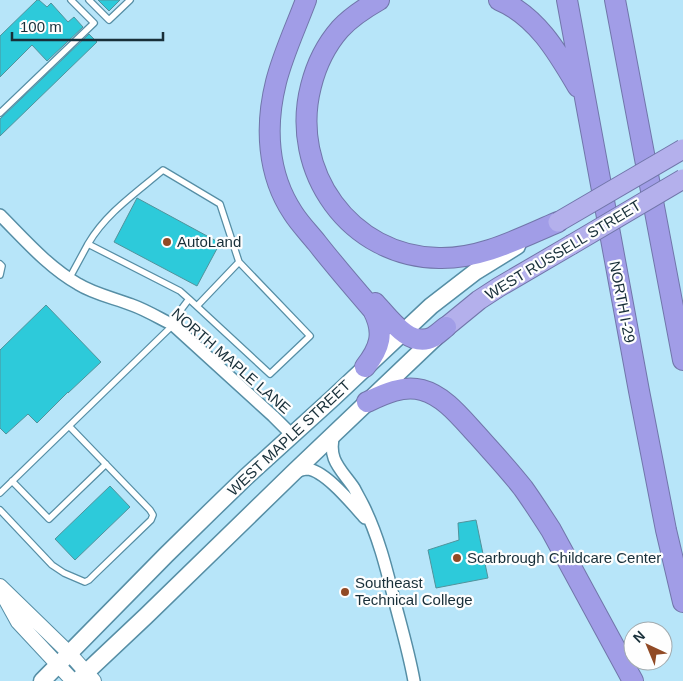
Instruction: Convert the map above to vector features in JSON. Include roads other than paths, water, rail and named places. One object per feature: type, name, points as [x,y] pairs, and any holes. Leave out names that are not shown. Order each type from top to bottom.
[{"type":"highway","points":[[306,0],[276,82],[269,133],[274,168],[285,199],[293,212],[374,310],[380,328],[378,346],[375,355],[365,367]]},
{"type":"highway","points":[[379,0],[352,18],[339,30],[328,45],[316,70],[308,96],[306,123],[309,151],[314,169],[322,186],[343,216],[371,239],[387,247],[422,257],[440,258],[457,257],[492,249],[558,222]]},
{"type":"highway","points":[[499,0],[517,10],[542,33],[584,97]]},
{"type":"highway","name":"NORTH I-29","points":[[567,0],[642,409],[666,530],[683,602]]},
{"type":"highway","points":[[615,0],[683,360]]},
{"type":"highway","name":"WEST RUSSELL STREET","points":[[558,222],[683,149]]},
{"type":"highway","name":"WEST RUSSELL STREET","points":[[446,327],[479,300],[499,287],[683,179]]},
{"type":"highway","points":[[656,222],[673,254],[683,306]]},
{"type":"highway","points":[[315,240],[403,332],[412,338],[428,338],[446,327]]},
{"type":"highway","points":[[367,402],[386,393],[398,390],[422,390],[446,403],[460,416],[510,472],[538,510],[634,681]]},
{"type":"main road","name":"WEST MAPLE STREET","points":[[42,681],[187,533],[246,476],[293,436],[431,306],[475,272],[558,222]]},
{"type":"main road","name":"WEST MAPLE STREET","points":[[83,679],[335,432],[446,327]]},
{"type":"street","name":"NORTH MAPLE LANE","points":[[2,220],[44,259],[69,279],[99,294],[132,305],[172,325],[293,436]]},
{"type":"street","points":[[335,432],[332,442],[334,462],[355,489],[374,529],[382,551],[414,681]]},
{"type":"street","points":[[294,472],[307,469],[323,476],[332,483],[374,529]]},
{"type":"street","points":[[0,586],[69,653],[83,679]]},
{"type":"street","points":[[0,590],[18,622],[58,665],[83,679]]},
{"type":"lane","points":[[0,114],[94,23],[71,0]]},
{"type":"lane","points":[[90,0],[109,20],[130,0]]},
{"type":"lane","points":[[69,279],[95,231],[112,212],[163,170],[220,204],[239,262],[310,336],[270,374],[180,291],[88,244]]},
{"type":"lane","points":[[197,306],[239,262]]},
{"type":"lane","points":[[0,264],[2,266],[0,275]]},
{"type":"lane","points":[[0,493],[172,325],[189,298]]},
{"type":"lane","points":[[0,510],[52,564],[64,573],[85,582],[151,520],[153,515],[146,505],[69,426]]},
{"type":"lane","points":[[12,481],[48,519],[106,464]]},
{"type":"place","name":"AutoLand","points":[[167,242]]},
{"type":"place","name":"Scarbrough Childcare Center","points":[[457,558]]},
{"type":"place","name":"Southeast Technical College","points":[[345,592]]}]
